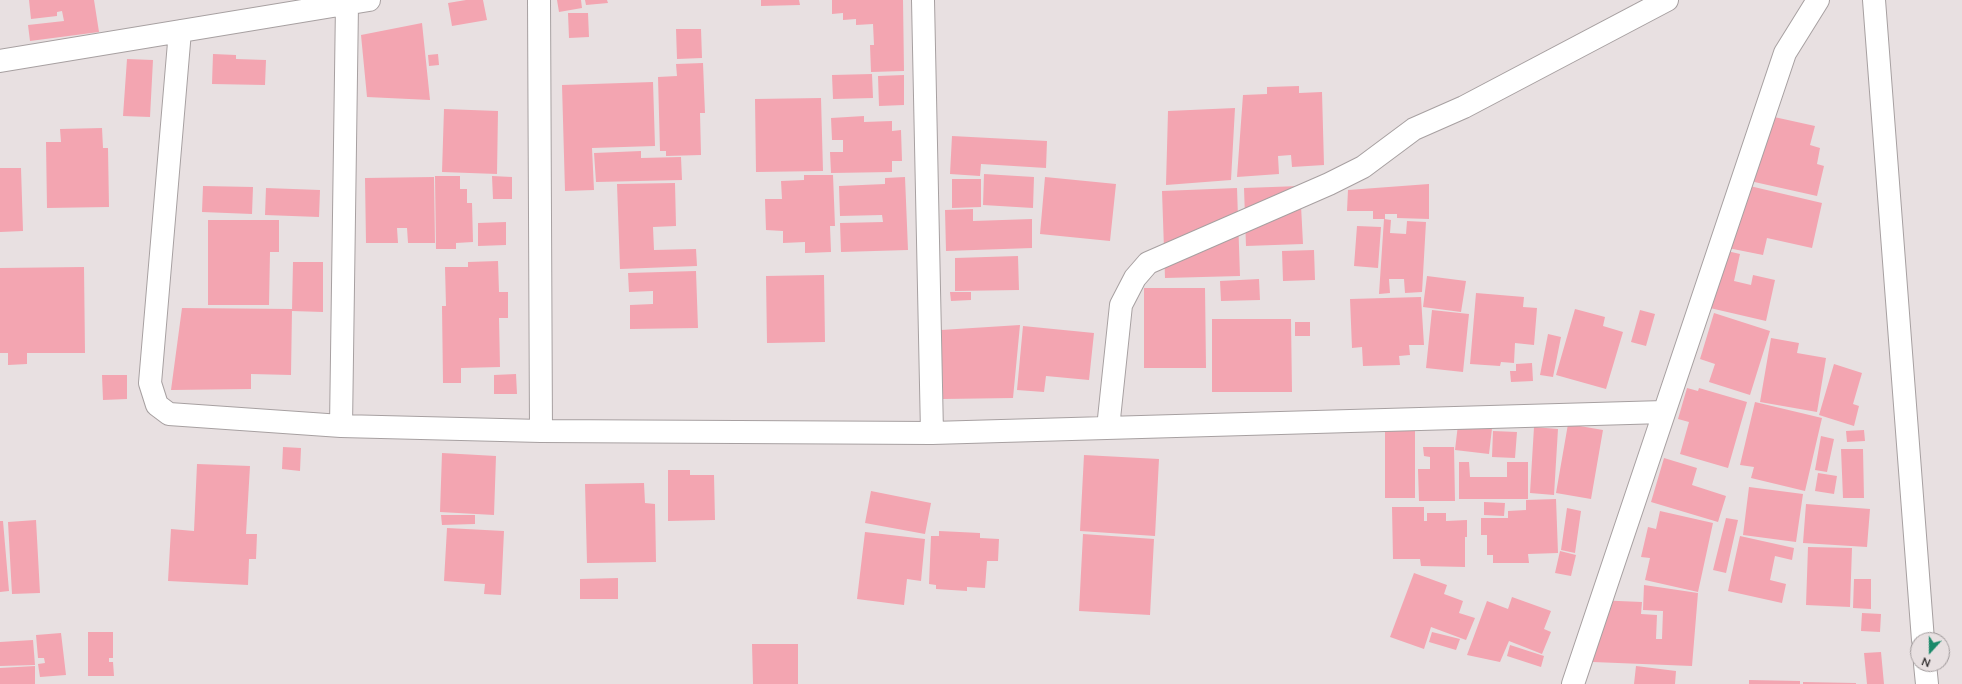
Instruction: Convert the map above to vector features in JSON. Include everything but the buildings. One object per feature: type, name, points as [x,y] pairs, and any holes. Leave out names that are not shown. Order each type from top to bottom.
[{"type":"street","points":[[0,61],[369,0]]},
{"type":"street","points":[[539,0],[541,431]]},
{"type":"street","points":[[923,0],[932,433]]},
{"type":"street","points":[[1108,428],[1122,305],[1135,278],[1148,263],[1329,184],[1363,167],[1414,129],[1464,108],[1667,0]]},
{"type":"street","points":[[1573,684],[1785,52],[1818,0]]},
{"type":"street","points":[[1874,0],[1922,632]]},
{"type":"street","points":[[341,426],[346,4]]},
{"type":"street","points":[[180,31],[150,383],[157,406],[169,414],[341,426],[541,431],[932,433],[1664,412]]},
{"type":"street","points":[[1926,672],[1927,684]]}]
